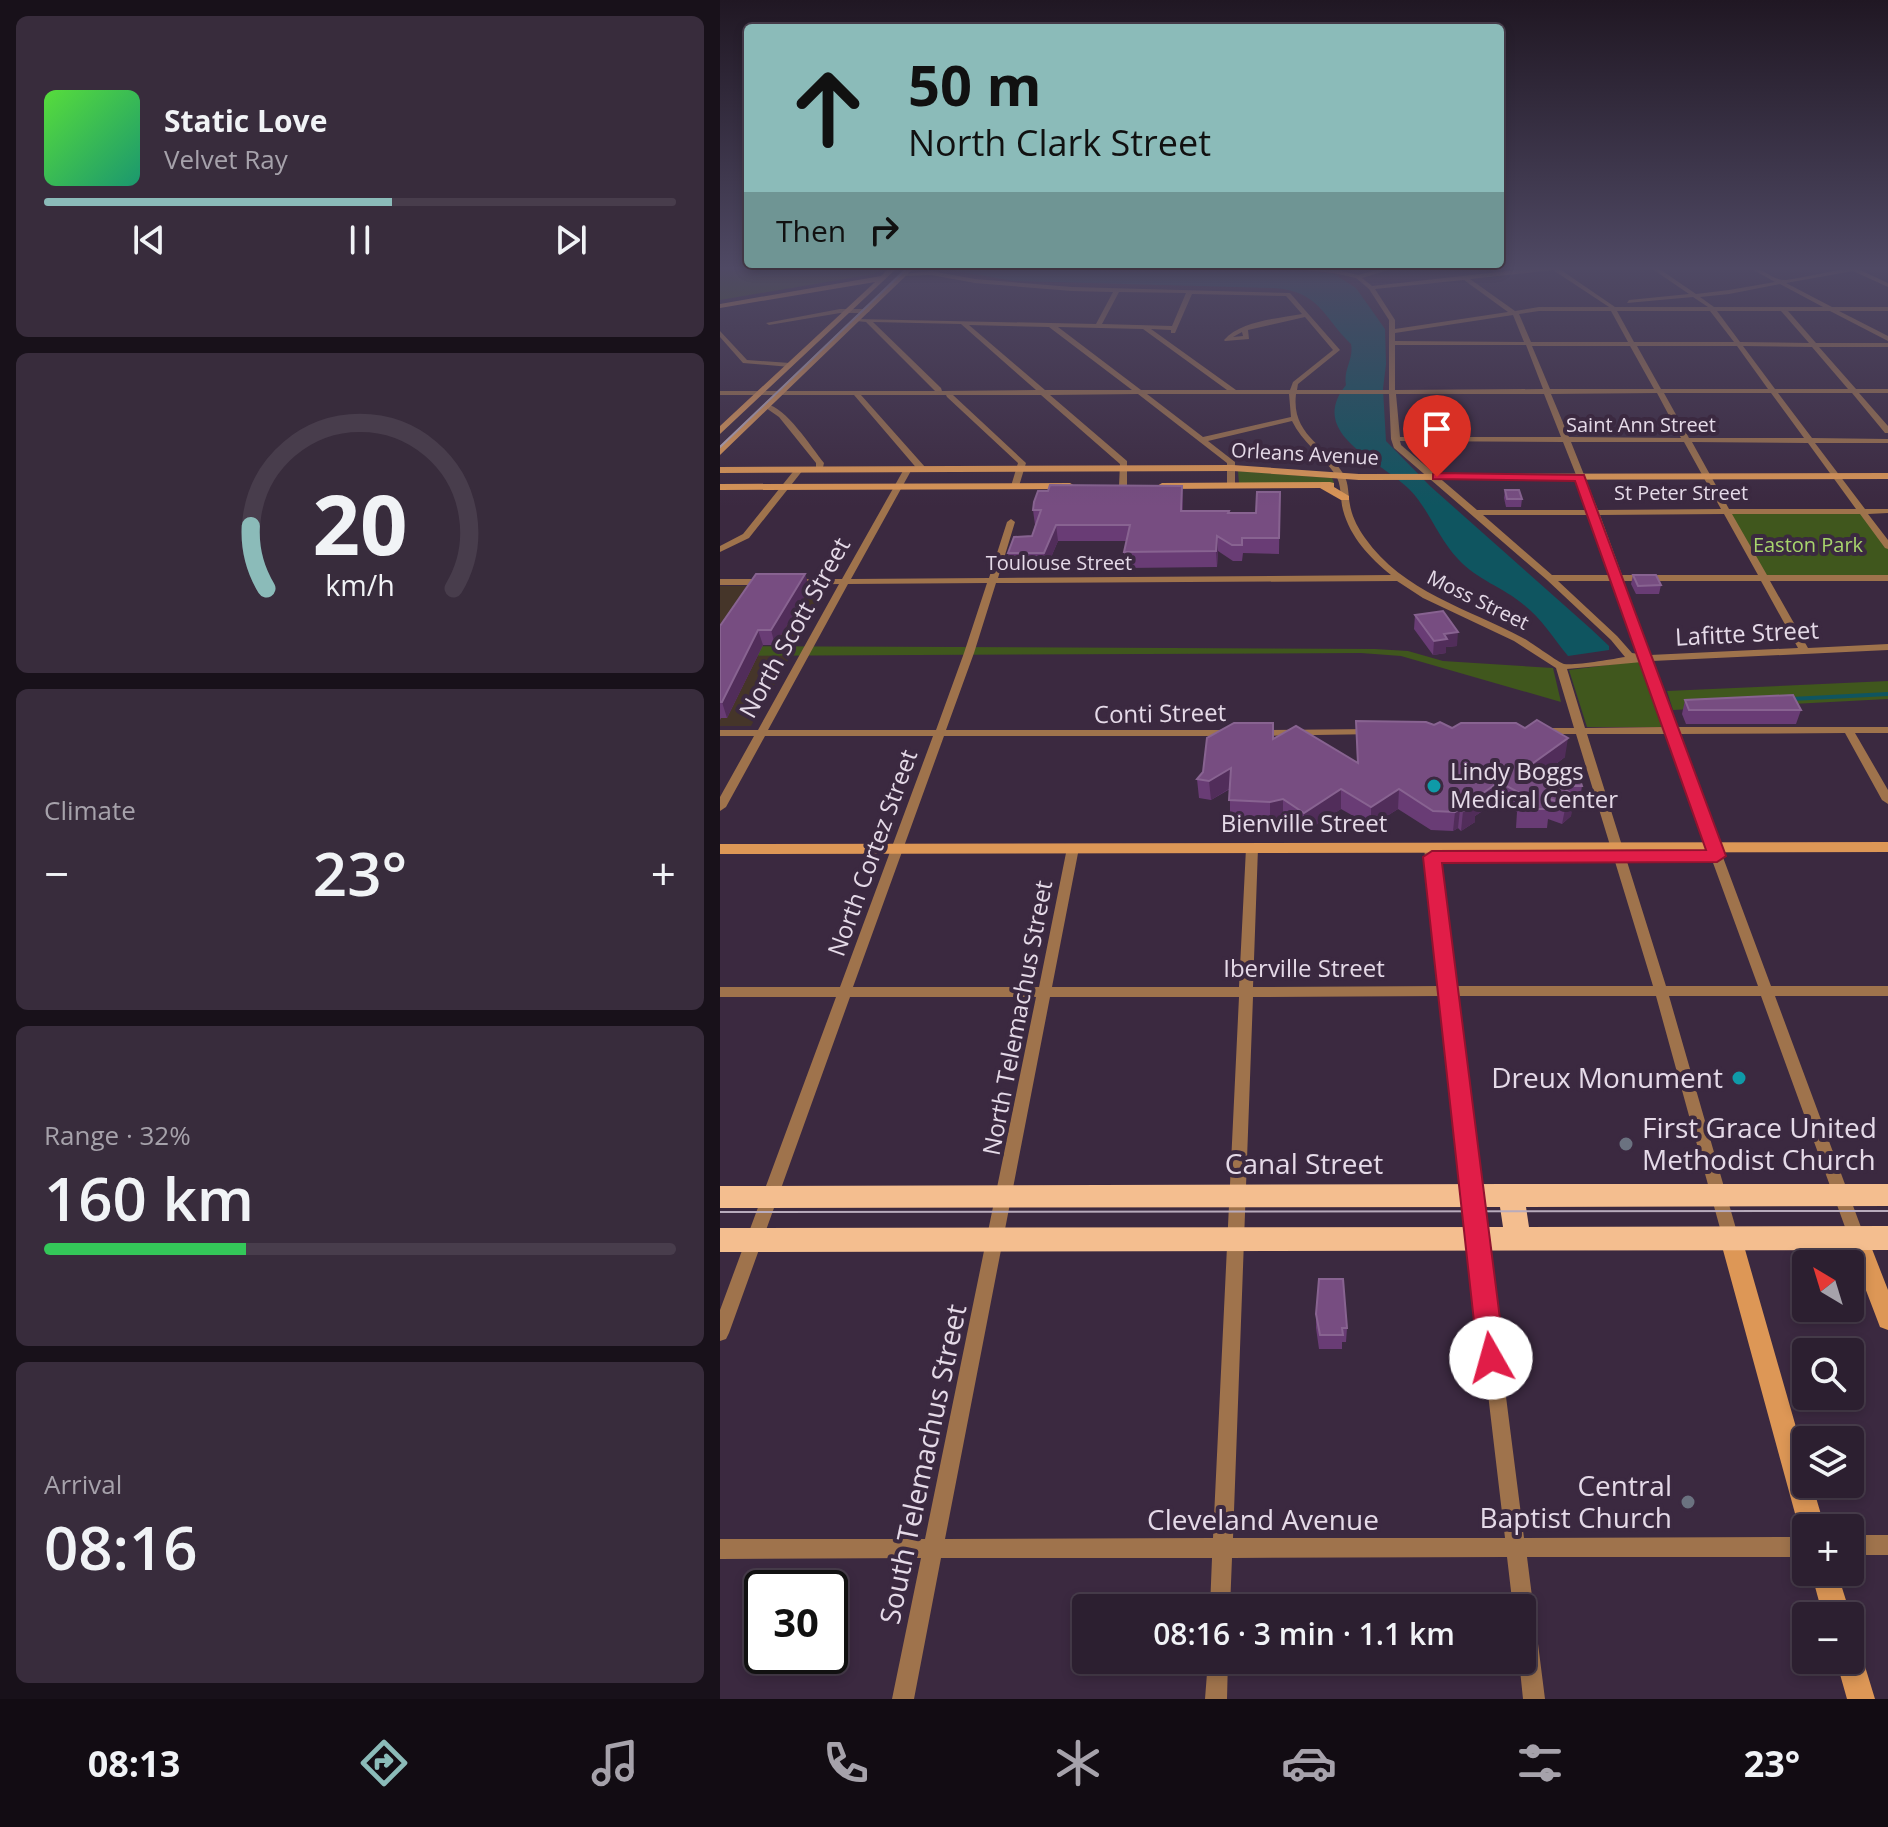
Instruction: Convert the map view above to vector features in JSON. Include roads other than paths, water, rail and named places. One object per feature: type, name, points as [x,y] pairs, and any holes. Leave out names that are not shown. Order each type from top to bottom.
[{"type":"main road","points":[[1511,1195],[1518,1239]]},
{"type":"main road","name":"Canal Street","points":[[720,1197],[1888,1195]]},
{"type":"main road","points":[[720,1240],[1888,1238]]},
{"type":"street","points":[[732,347],[745,362],[790,365]]},
{"type":"street","points":[[720,431],[809,347]]},
{"type":"street","points":[[720,452],[830,347]]},
{"type":"street","points":[[896,347],[939,389],[937,393]]},
{"type":"street","points":[[991,347],[1124,463],[1123,486]]},
{"type":"street","points":[[1081,347],[1231,462],[1231,486]]},
{"type":"street","points":[[1169,347],[1234,392]]},
{"type":"street","points":[[1335,347],[1337,350],[1295,383],[1294,418],[1305,439],[1342,481]]},
{"type":"street","points":[[1393,347],[1388,391],[1395,439],[1400,449],[1550,578],[1629,656],[1648,658]]},
{"type":"street","points":[[1528,347],[1594,511],[1648,658],[1671,732],[1888,1319]]},
{"type":"street","points":[[1634,347],[1805,651]]},
{"type":"street","points":[[1740,347],[1888,546]]},
{"type":"street","points":[[1815,347],[1888,431]]},
{"type":"street","points":[[721,392],[1888,391]]},
{"type":"street","points":[[859,393],[857,395],[922,469]]},
{"type":"street","points":[[950,393],[949,396],[1022,463],[1015,486]]},
{"type":"street","points":[[769,406],[782,415],[820,463],[819,470]]},
{"type":"street","points":[[1202,440],[1294,418]]},
{"type":"street","name":"Saint Ann Street","points":[[1395,439],[1888,441]]},
{"type":"street","points":[[1304,473],[1318,470],[1328,462]]},
{"type":"street","points":[[1195,486],[1198,468]]},
{"type":"street","name":"Orleans Avenue","points":[[720,470],[1233,468],[1304,473],[1342,481]]},
{"type":"street","name":"North Scott Street","points":[[720,807],[842,582],[908,469]]},
{"type":"street","points":[[720,549],[746,536],[799,470]]},
{"type":"street","name":"Orleans Avenue","points":[[1839,480],[1888,476]]},
{"type":"street","name":"Orleans Avenue","points":[[1152,486],[1322,485],[1342,481],[1395,480],[1839,480],[1888,483]]},
{"type":"street","name":"Moss Street","points":[[1342,481],[1360,537],[1398,578],[1438,602],[1502,628],[1561,667]]},
{"type":"street","points":[[1322,485],[1345,498]]},
{"type":"street","points":[[720,487],[1075,486]]},
{"type":"street","points":[[1107,486],[1137,486]]},
{"type":"street","name":"St Peter Street","points":[[1474,513],[1888,511]]},
{"type":"street","name":"North Cortez Street","points":[[720,1333],[940,733],[994,581],[1011,522]]},
{"type":"street","name":"Toulouse Street","points":[[720,582],[1398,578]]},
{"type":"street","points":[[1550,578],[1888,578]]},
{"type":"street","name":"Lafitte Street","points":[[1561,667],[1648,658],[1888,647]]},
{"type":"street","points":[[1561,667],[1661,991],[1808,1514]]},
{"type":"street","points":[[1848,730],[1888,800]]},
{"type":"street","points":[[1536,731],[1888,730]]},
{"type":"street","name":"Conti Street","points":[[720,733],[1084,735],[1380,732]]},
{"type":"street","name":"Bienville Street","points":[[1715,852],[1888,847]]},
{"type":"street","name":"Bienville Street","points":[[720,849],[896,853],[1715,852],[1888,856]]},
{"type":"street","points":[[1431,852],[1534,1699]]},
{"type":"street","name":"Bienville Street","points":[[720,857],[896,853]]},
{"type":"street","name":"North Telemachus Street","points":[[997,1241],[1072,853]]},
{"type":"street","points":[[1221,1594],[1252,853]]},
{"type":"street","name":"Iberville Street","points":[[720,992],[1888,991]]},
{"type":"street","name":"South Telemachus Street","points":[[903,1699],[997,1241]]},
{"type":"street","points":[[1864,1545],[1888,1545]]},
{"type":"street","name":"Cleveland Avenue","points":[[720,1549],[1792,1547]]},
{"type":"street","points":[[1216,1699],[1217,1674]]},
{"type":"street","points":[[1854,1674],[1861,1699]]},
{"type":"waterway","points":[[1791,699],[1888,694]]},
{"type":"tram line","points":[[720,447],[824,347]]},
{"type":"tram line","points":[[720,1212],[1888,1211]]},
{"type":"place","name":"Lindy Boggs Medical Center","points":[[1434,786]]},
{"type":"place","name":"Dreux Monument","points":[[1739,1078]]},
{"type":"place","name":"First Grace United Methodist Church","points":[[1626,1144]]},
{"type":"place","name":"Central Baptist Church","points":[[1688,1502]]},
{"type":"park label","name":"Easton Park","points":[[1808,545]]}]
